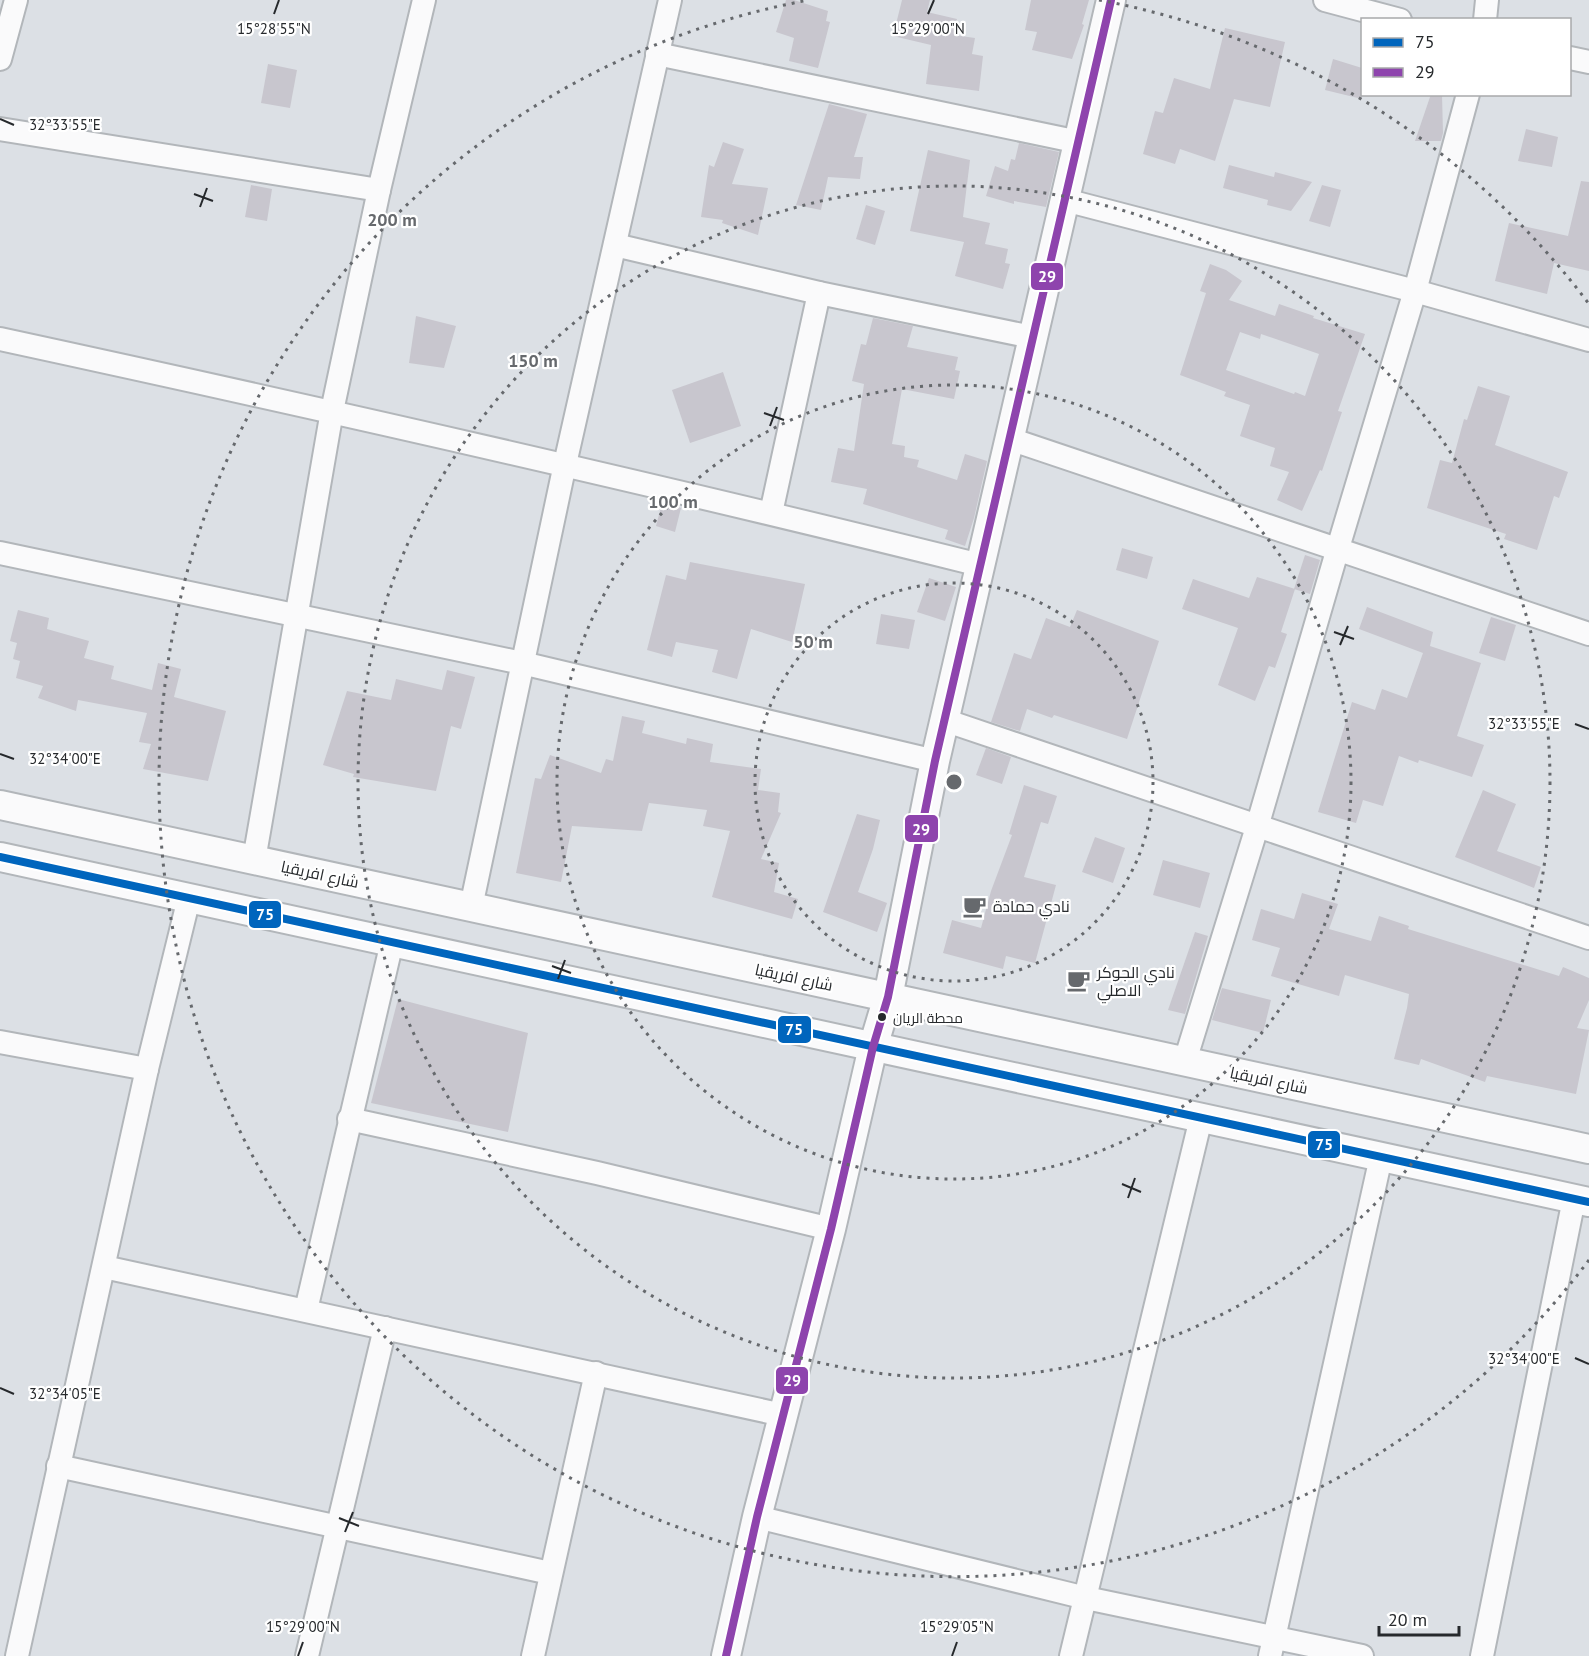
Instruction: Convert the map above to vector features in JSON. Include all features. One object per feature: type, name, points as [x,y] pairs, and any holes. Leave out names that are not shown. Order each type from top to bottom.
[{"type":"street","points":[[0,59],[16,0]]},
{"type":"street","points":[[254,860],[332,411],[378,190],[424,0]]},
{"type":"street","points":[[471,907],[565,464],[670,0]]},
{"type":"street","points":[[726,1656],[757,1517],[831,1228],[873,1047],[888,997],[944,720],[1111,0]]},
{"type":"street","points":[[1325,0],[1392,18]]},
{"type":"street","points":[[1485,18],[1487,0]]},
{"type":"street","points":[[657,54],[1078,142]]},
{"type":"street","points":[[1571,58],[1589,62]]},
{"type":"street","points":[[1185,1061],[1257,827],[1415,291],[1467,96]]},
{"type":"street","points":[[0,129],[378,190]]},
{"type":"street","points":[[1065,200],[1415,291],[1589,340]]},
{"type":"street","points":[[615,245],[819,293],[1032,337]]},
{"type":"street","points":[[771,513],[819,293]]},
{"type":"street","points":[[0,339],[565,464],[980,565]]},
{"type":"street","points":[[1010,439],[1589,634]]},
{"type":"street","points":[[0,553],[522,663],[935,761]]},
{"type":"street","points":[[944,720],[1589,938]]},
{"type":"street","name":"شارع افريقيا","points":[[0,805],[1589,1149]]},
{"type":"street","points":[[0,856],[1581,1200],[1482,1656]]},
{"type":"street","points":[[17,1656],[147,1069],[189,898]]},
{"type":"street","points":[[306,1310],[392,942]]},
{"type":"street","points":[[0,1042],[147,1069]]},
{"type":"street","points":[[1071,1656],[1201,1118]]},
{"type":"street","points":[[350,1119],[597,1173],[831,1228]]},
{"type":"street","points":[[1272,1646],[1382,1157]]},
{"type":"street","points":[[104,1267],[783,1415]]},
{"type":"street","points":[[308,1656],[386,1328]]},
{"type":"street","points":[[533,1656],[597,1373]]},
{"type":"street","points":[[58,1466],[550,1573]]},
{"type":"street","points":[[757,1517],[1272,1646],[1362,1656]]},
{"type":"building","points":[[786,0],[794,0],[828,11],[826,21],[830,22],[818,68],[789,61],[794,38],[776,32]]},
{"type":"building","points":[[902,0],[930,0],[927,12],[957,19],[954,35],[975,38],[972,54],[983,56],[979,91],[926,84],[931,45],[893,36]]},
{"type":"building","points":[[1031,0],[1089,0],[1082,24],[1084,25],[1072,59],[1032,50],[1037,32],[1025,30]]},
{"type":"building","points":[[1225,28],[1285,42],[1270,107],[1234,99],[1215,161],[1180,149],[1175,164],[1143,154],[1155,111],[1163,113],[1174,78],[1210,89]]},
{"type":"building","points":[[1333,59],[1361,68],[1362,99],[1325,90]]},
{"type":"building","points":[[268,64],[297,70],[290,108],[261,103]]},
{"type":"building","points":[[1430,96],[1442,96],[1443,133],[1441,141],[1415,141]]},
{"type":"building","points":[[829,104],[867,114],[854,157],[863,157],[860,179],[828,177],[821,210],[796,205]]},
{"type":"building","points":[[1526,129],[1558,137],[1552,167],[1518,161]]},
{"type":"building","points":[[723,142],[744,149],[732,184],[768,188],[758,235],[722,223],[723,220],[701,217],[709,165],[714,167]]},
{"type":"building","points":[[1019,143],[1059,152],[1046,207],[1014,201],[1014,204],[986,196],[995,166],[1008,171],[1011,159],[1015,160]]},
{"type":"building","points":[[928,150],[970,160],[963,217],[990,223],[985,244],[1008,249],[1005,263],[1010,264],[1003,289],[955,276],[964,242],[910,231]]},
{"type":"building","points":[[1229,165],[1274,177],[1275,172],[1312,182],[1291,211],[1267,205],[1268,200],[1223,188]]},
{"type":"building","points":[[1581,181],[1589,182],[1589,271],[1554,263],[1547,294],[1495,281],[1509,223],[1568,236]]},
{"type":"building","points":[[251,185],[272,189],[267,221],[245,217]]},
{"type":"building","points":[[1322,185],[1341,190],[1330,227],[1309,221]]},
{"type":"building","points":[[866,205],[885,211],[875,245],[856,239]]},
{"type":"building","points":[[1210,264],[1226,270],[1242,281],[1229,300],[1275,316],[1279,304],[1314,316],[1313,318],[1365,334],[1338,411],[1342,412],[1322,471],[1320,470],[1302,511],[1277,500],[1289,472],[1270,466],[1275,448],[1240,436],[1250,405],[1224,396],[1226,392],[1180,375],[1206,293],[1200,291]],"holes":[[[1240,332],[1260,339],[1261,334],[1319,354],[1305,396],[1226,370]]]},
{"type":"building","points":[[416,316],[456,326],[444,368],[409,363]]},
{"type":"building","points":[[873,318],[913,326],[907,347],[958,357],[955,370],[960,371],[954,399],[902,389],[892,444],[905,446],[904,457],[919,460],[917,467],[957,480],[965,454],[987,461],[965,546],[945,539],[948,530],[863,504],[867,489],[831,482],[838,448],[854,451],[864,384],[852,381],[861,344],[866,345]]},
{"type":"building","points":[[723,372],[741,426],[690,443],[672,390]]},
{"type":"building","points":[[1478,386],[1510,396],[1495,445],[1568,472],[1559,498],[1554,496],[1537,550],[1504,539],[1506,534],[1427,508],[1440,460],[1452,463],[1464,419],[1467,420]]},
{"type":"building","points":[[662,503],[681,508],[675,532],[656,526]]},
{"type":"building","points":[[1122,548],[1153,557],[1147,579],[1116,570]]},
{"type":"building","points":[[1305,555],[1320,560],[1310,594],[1294,589]]},
{"type":"building","points":[[690,562],[805,584],[792,642],[751,629],[737,679],[712,672],[718,650],[676,642],[672,657],[647,650],[666,575],[686,580]]},
{"type":"building","points":[[1257,577],[1295,589],[1281,632],[1287,634],[1275,668],[1269,666],[1255,701],[1218,685],[1238,628],[1182,609],[1193,579],[1249,598]]},
{"type":"building","points":[[929,578],[956,587],[945,621],[917,612]]},
{"type":"building","points":[[1367,607],[1433,632],[1430,646],[1481,663],[1457,736],[1484,745],[1472,777],[1399,756],[1383,806],[1363,800],[1356,823],[1318,812],[1352,702],[1375,710],[1382,689],[1407,698],[1423,653],[1359,629]]},
{"type":"building","points":[[18,610],[49,618],[47,629],[89,641],[84,658],[114,666],[111,679],[152,690],[158,663],[181,669],[174,697],[226,711],[208,781],[143,769],[151,744],[139,742],[147,713],[78,700],[76,711],[38,698],[43,686],[16,678],[20,661],[13,659],[17,643],[10,641]]},
{"type":"building","points":[[1077,610],[1159,641],[1127,739],[1054,715],[1052,718],[1027,709],[1020,731],[991,722],[1014,653],[1031,659],[1046,618],[1070,627]]},
{"type":"building","points":[[881,614],[915,620],[909,649],[876,644]]},
{"type":"building","points":[[1491,617],[1516,625],[1505,661],[1479,653]]},
{"type":"building","points":[[447,670],[475,677],[461,729],[451,726],[436,791],[353,777],[354,774],[323,765],[347,691],[391,700],[396,679],[442,690]]},
{"type":"building","points":[[622,716],[645,721],[642,733],[686,744],[687,738],[713,744],[710,762],[761,769],[758,790],[780,793],[778,812],[781,813],[761,859],[779,863],[774,892],[798,899],[792,919],[712,897],[730,831],[703,826],[707,810],[649,803],[642,831],[572,826],[561,882],[516,873],[535,778],[541,779],[550,755],[601,773],[606,759],[613,761]]},
{"type":"building","points":[[986,748],[1011,757],[1002,784],[976,775]]},
{"type":"building","points":[[1024,785],[1057,796],[1048,824],[1041,822],[1024,877],[1056,885],[1035,963],[1006,956],[1003,969],[943,953],[952,920],[981,928],[991,891],[1012,835],[1009,834]]},
{"type":"building","points":[[1483,790],[1516,804],[1497,851],[1541,867],[1534,888],[1455,857]]},
{"type":"building","points":[[857,814],[880,820],[858,892],[887,903],[877,932],[823,912]]},
{"type":"building","points":[[1095,837],[1125,848],[1113,883],[1082,872]]},
{"type":"building","points":[[1163,860],[1210,873],[1200,908],[1153,895]]},
{"type":"building","points":[[1302,893],[1338,904],[1329,929],[1371,941],[1379,916],[1409,926],[1408,929],[1559,976],[1563,967],[1589,978],[1589,1000],[1577,1028],[1589,1030],[1576,1094],[1487,1076],[1485,1082],[1421,1059],[1419,1065],[1394,1059],[1409,994],[1345,975],[1339,996],[1271,976],[1280,948],[1252,940],[1261,909],[1294,919]]},
{"type":"building","points":[[1195,932],[1208,936],[1185,1014],[1168,1010]]},
{"type":"building","points":[[1222,988],[1271,1000],[1263,1033],[1212,1020]]},
{"type":"building","points":[[398,999],[528,1033],[508,1132],[371,1103]]},
{"type":"transit line","name":"29","points":[[726,1656],[757,1517],[831,1229],[873,1047],[888,997],[935,761],[1111,0]]},
{"type":"transit line","name":"75","points":[[0,857],[1589,1202]]},
{"type":"place","name":"نادي حمادة","points":[[975,906]]},
{"type":"place","name":"نادي الجوكر الاصلي","points":[[1079,981]]},
{"type":"place","name":"محطة الريان","points":[[882,1017]]}]
